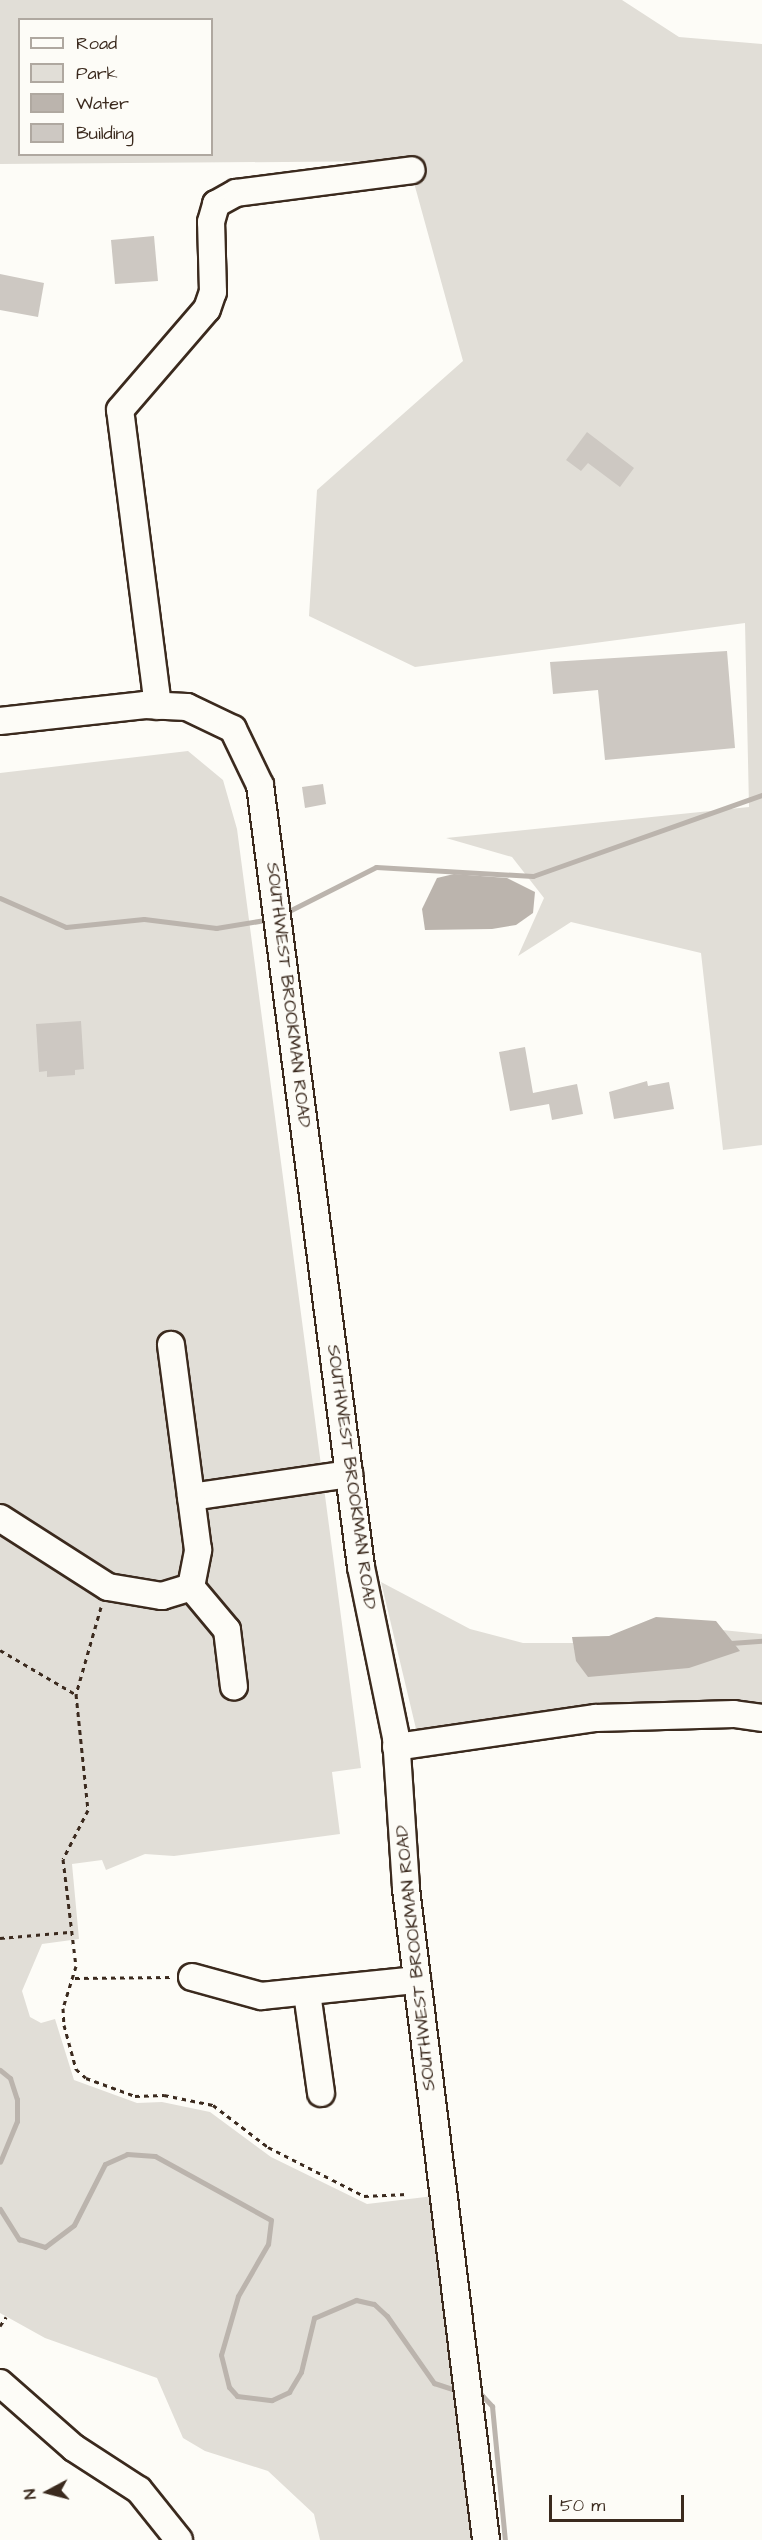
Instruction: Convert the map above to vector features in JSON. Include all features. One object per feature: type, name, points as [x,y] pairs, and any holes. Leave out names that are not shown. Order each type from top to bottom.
[{"type":"street","points":[[158,706],[120,410],[207,309],[213,292],[211,222],[216,204],[237,193],[412,170]]},
{"type":"street","name":"SOUTHWEST BROOKMAN ROAD","points":[[0,722],[158,706],[188,707],[233,729],[260,785],[361,1567],[396,1747],[417,1980],[486,2540]]},
{"type":"street","points":[[171,1345],[198,1550],[191,1587]]},
{"type":"street","points":[[191,1497],[349,1474]]},
{"type":"street","points":[[0,1518],[108,1587],[162,1596],[191,1587]]},
{"type":"street","points":[[191,1587],[227,1630],[234,1687]]},
{"type":"street","points":[[396,1747],[596,1718],[734,1714],[762,1718]]},
{"type":"street","points":[[192,1977],[241,1993],[307,1993],[417,1980]]},
{"type":"street","points":[[307,1993],[321,2093]]},
{"type":"street","points":[[0,2384],[74,2448],[139,2490],[179,2540]]},
{"type":"path","points":[[108,1587],[76,1694],[88,1810],[63,1858],[75,1978],[63,2008],[64,2025],[80,2075],[135,2096],[203,2102],[268,2147],[353,2192],[407,2194]]},
{"type":"path","points":[[0,1650],[76,1694]]},
{"type":"path","points":[[0,1938],[69,1932]]},
{"type":"path","points":[[75,1978],[192,1977]]},
{"type":"path","points":[[0,2326],[6,2317]]},
{"type":"green space","points":[[0,0],[622,0],[679,37],[762,44],[762,1145],[723,1150],[701,953],[571,922],[518,956],[544,898],[512,857],[446,838],[749,807],[745,623],[415,667],[309,616],[317,490],[463,361],[408,161],[0,164]]},
{"type":"green space","points":[[188,751],[223,780],[237,829],[361,1768],[332,1772],[340,1834],[174,1856],[145,1854],[106,1870],[102,1860],[72,1864],[79,1939],[42,1944],[22,1991],[30,2017],[41,2023],[55,2019],[74,2080],[137,2103],[162,2102],[210,2112],[271,2157],[367,2204],[434,2196],[475,2540],[320,2540],[314,2514],[268,2471],[205,2451],[183,2438],[157,2378],[45,2338],[0,2313],[0,773]]},
{"type":"green space","points":[[381,1582],[470,1629],[523,1643],[573,1643],[577,1661],[712,1629],[762,1634],[762,1709],[680,1702],[417,1733]]},
{"type":"water","points":[[454,874],[507,878],[535,892],[533,913],[516,925],[492,929],[425,930],[422,909],[437,878]]},
{"type":"water","points":[[656,1617],[716,1621],[740,1651],[689,1668],[588,1677],[576,1661],[572,1637],[609,1636]]},
{"type":"building","points":[[154,236],[158,281],[115,284],[111,240]]},
{"type":"building","points":[[0,274],[44,283],[38,317],[0,310]]},
{"type":"building","points":[[587,432],[634,468],[620,487],[588,463],[581,471],[566,460]]},
{"type":"building","points":[[727,651],[735,748],[605,760],[598,690],[553,694],[550,662]]},
{"type":"building","points":[[323,784],[326,804],[305,808],[302,787]]},
{"type":"building","points":[[81,1021],[84,1069],[75,1070],[75,1075],[47,1077],[47,1071],[39,1072],[36,1024]]},
{"type":"building","points":[[525,1047],[533,1093],[577,1084],[583,1114],[552,1120],[549,1104],[510,1111],[499,1052]]},
{"type":"building","points":[[647,1081],[648,1086],[669,1082],[674,1109],[614,1119],[609,1092]]},
{"type":"waterway","points":[[285,913],[376,867],[533,876],[762,795]]},
{"type":"waterway","points":[[0,898],[66,927],[144,919],[216,928],[271,919]]},
{"type":"waterway","points":[[731,1643],[762,1641]]},
{"type":"waterway","points":[[0,2070],[10,2078],[17,2099],[17,2121],[0,2162]]},
{"type":"waterway","points":[[0,2209],[19,2239],[45,2247],[74,2225],[105,2164],[127,2154],[155,2156],[271,2220],[268,2244],[238,2296],[221,2355],[229,2387],[237,2396],[272,2400],[289,2392],[301,2372],[314,2318],[356,2300],[374,2304],[387,2316],[434,2383],[459,2391]]},
{"type":"waterway","points":[[478,2391],[492,2406],[505,2540]]}]
